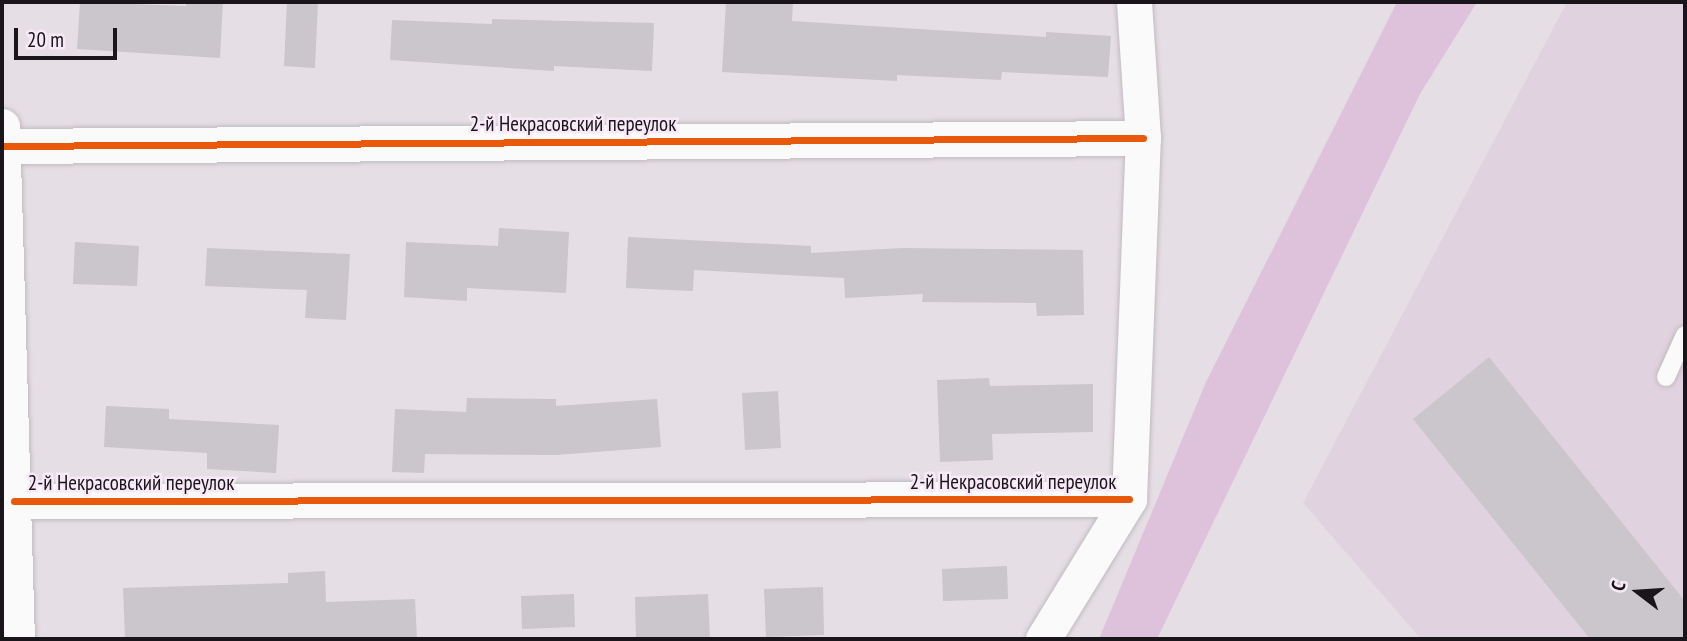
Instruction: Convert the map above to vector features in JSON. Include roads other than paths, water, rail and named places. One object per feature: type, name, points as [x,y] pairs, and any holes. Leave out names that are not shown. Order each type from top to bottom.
[{"type":"street","points":[[1043,639],[1129,499],[1143,138],[1134,2]]},
{"type":"street","points":[[2,136],[17,639]]},
{"type":"street","name":"2-й Некрасовский переулок","points":[[2,136],[1143,138]]},
{"type":"street","name":"2-й Некрасовский переулок","points":[[14,501],[1129,499]]},
{"type":"lane","points":[[1665,377],[1685,335]]}]
